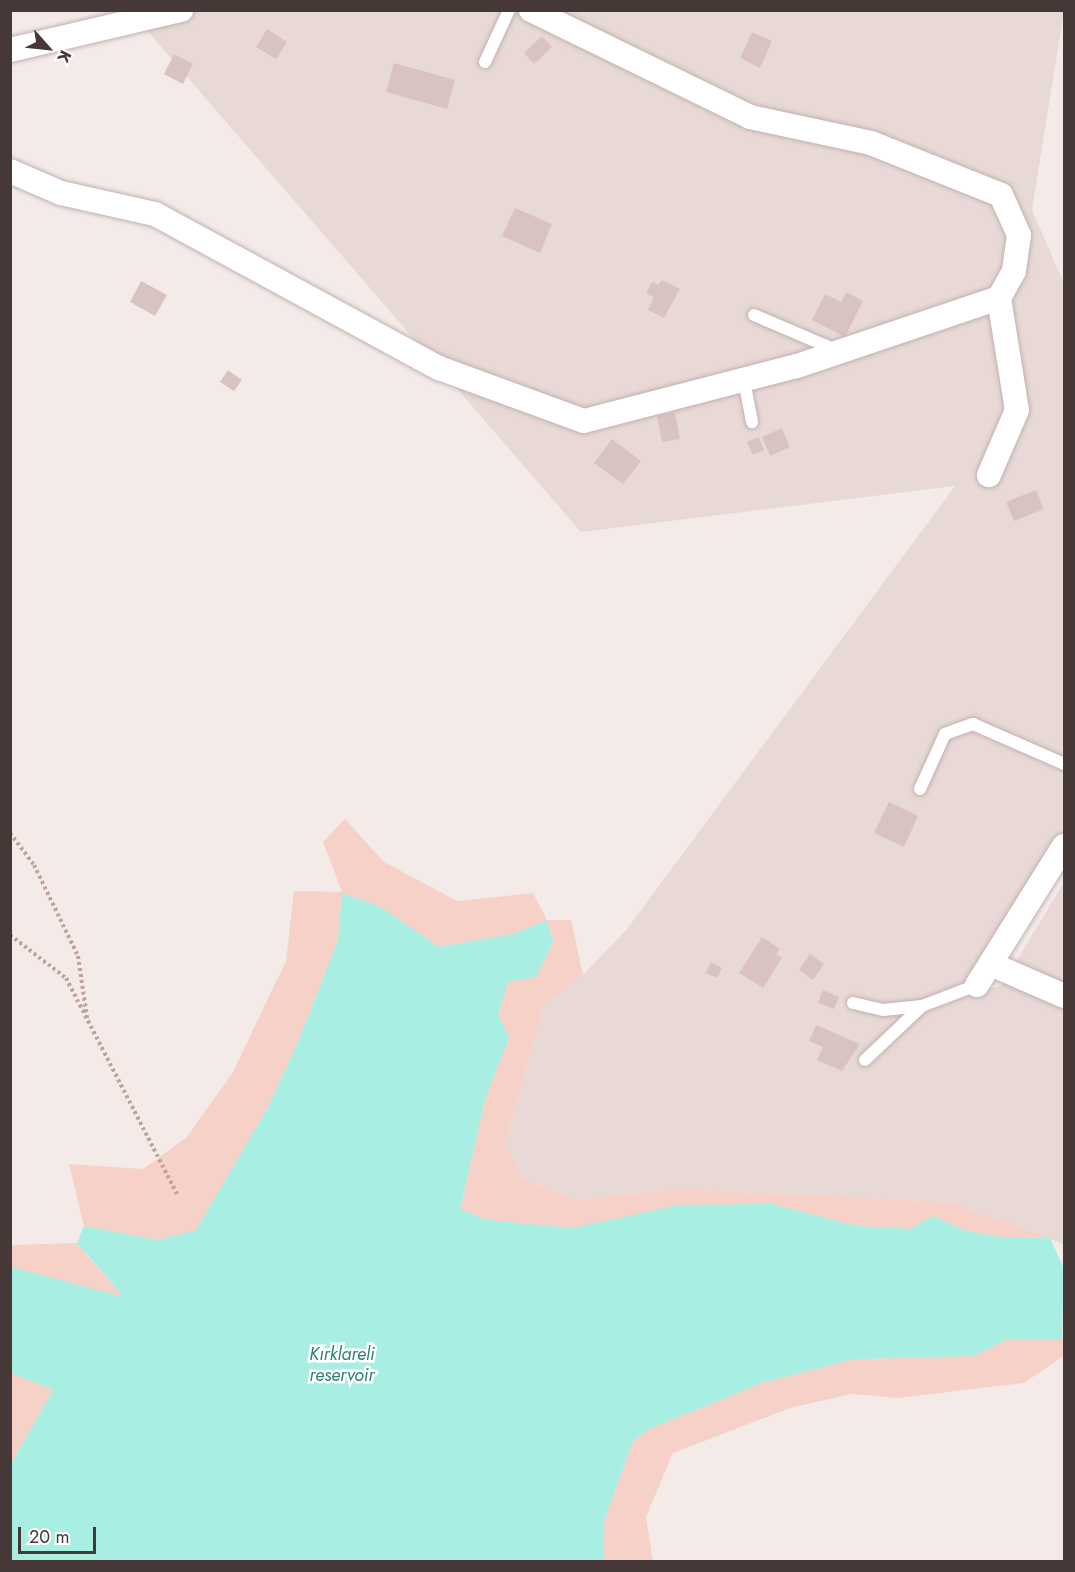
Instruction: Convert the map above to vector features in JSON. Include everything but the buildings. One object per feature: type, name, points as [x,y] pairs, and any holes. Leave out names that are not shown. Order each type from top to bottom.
[{"type":"street","points":[[10,50],[181,10]]},
{"type":"street","points":[[531,10],[750,117],[871,143],[1001,195],[1019,235],[1014,271],[999,298],[1017,410],[989,475]]},
{"type":"street","points":[[10,171],[61,193],[155,214],[439,368],[584,421],[744,380],[840,352],[999,298]]},
{"type":"street","points":[[977,985],[993,965],[1065,846]]},
{"type":"street","points":[[993,965],[1065,996]]},
{"type":"lane","points":[[485,62],[509,10]]},
{"type":"lane","points":[[754,315],[840,352]]},
{"type":"lane","points":[[744,380],[752,422]]},
{"type":"lane","points":[[920,789],[945,734],[974,724],[1065,764]]},
{"type":"lane","points":[[853,1003],[883,1010],[922,1006],[977,985]]},
{"type":"lane","points":[[865,1060],[922,1006]]},
{"type":"path","points":[[10,833],[34,865],[78,956],[88,1022]]},
{"type":"path","points":[[10,935],[66,978],[178,1196]]},
{"type":"shaded area","points":[[130,11],[1064,11],[1032,210],[1064,283],[1064,833],[991,945],[968,996],[1002,985],[1064,882],[1064,1244],[949,1202],[677,1189],[575,1200],[523,1178],[505,1144],[544,1006],[583,975],[627,929],[955,486],[581,532]]},
{"type":"sand","points":[[345,819],[384,862],[457,901],[533,893],[547,920],[513,934],[439,947],[379,906],[342,893],[338,940],[298,1042],[267,1109],[196,1231],[158,1240],[84,1226],[69,1164],[143,1169],[187,1137],[233,1072],[286,961],[294,891],[342,892],[323,842]]},
{"type":"sand","points":[[547,920],[571,920],[583,975],[544,1006],[505,1144],[523,1178],[575,1200],[677,1189],[949,1202],[1050,1238],[999,1237],[963,1230],[933,1216],[910,1229],[856,1226],[772,1204],[572,1228],[486,1220],[460,1209],[486,1096],[509,1038],[498,1014],[508,982],[536,977],[553,942]]},
{"type":"sand","points":[[77,1243],[125,1298],[11,1267],[10,1245]]},
{"type":"sand","points":[[1064,1338],[1064,1356],[1024,1383],[897,1398],[851,1394],[790,1408],[673,1453],[646,1517],[653,1561],[604,1561],[604,1521],[633,1441],[647,1430],[764,1382],[855,1359],[973,1356],[1008,1339]]},
{"type":"sand","points":[[11,1373],[53,1390],[11,1464]]},
{"type":"water","name":"Kırklareli reservoir","points":[[342,893],[379,906],[439,947],[513,934],[547,920],[553,942],[536,977],[508,982],[498,1014],[509,1038],[486,1096],[460,1209],[486,1220],[572,1228],[679,1205],[772,1204],[856,1226],[910,1229],[933,1216],[963,1230],[999,1237],[1050,1238],[1064,1269],[1062,1339],[1008,1339],[973,1356],[855,1359],[764,1382],[647,1430],[633,1441],[604,1521],[604,1561],[11,1561],[11,1464],[53,1390],[11,1373],[11,1267],[124,1297],[77,1243],[84,1226],[158,1240],[196,1230],[267,1109],[298,1042],[338,940]]}]
